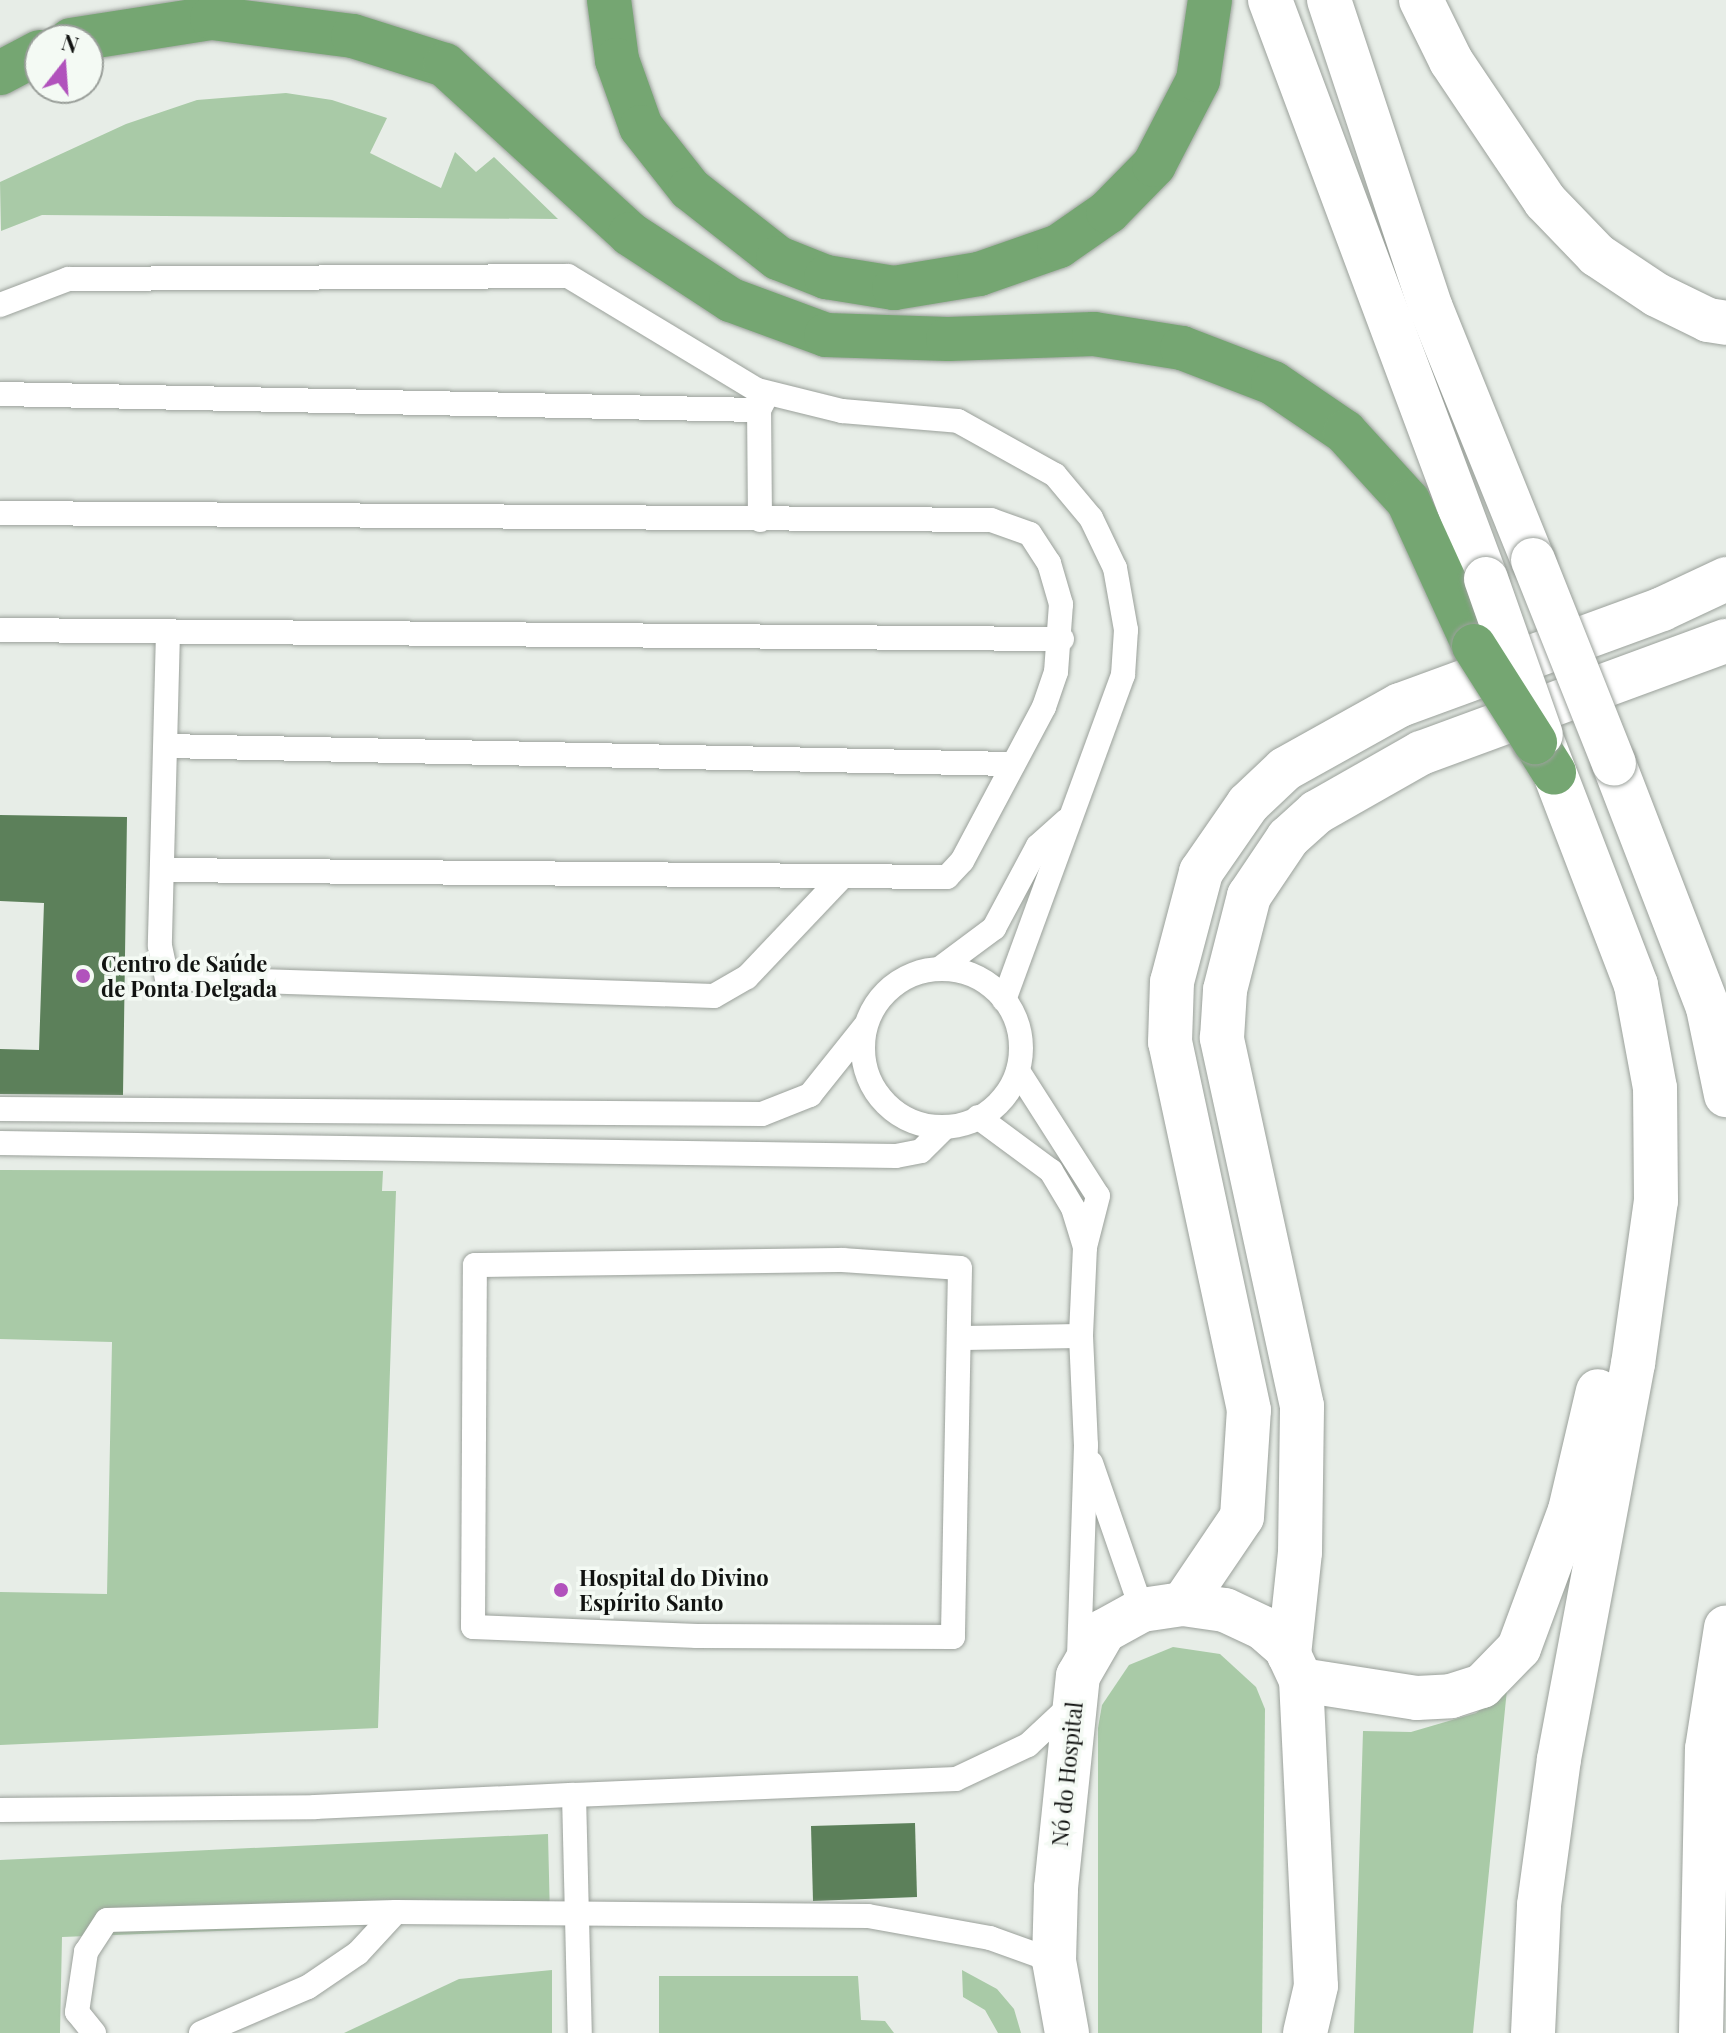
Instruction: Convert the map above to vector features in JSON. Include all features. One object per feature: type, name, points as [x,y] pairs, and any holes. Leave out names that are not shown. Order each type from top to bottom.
[{"type":"highway","points":[[97,24],[147,0]]},
{"type":"highway","points":[[609,0],[617,60],[641,127],[690,189],[778,258],[826,277],[894,288],[979,274],[1059,246],[1108,212],[1154,165],[1198,80],[1210,0]]},
{"type":"highway","points":[[104,35],[212,18],[353,36],[445,65],[630,234],[731,300],[826,335],[948,339],[1094,334],[1182,348],[1273,383],[1345,432],[1408,501],[1474,646],[1544,751]]},
{"type":"highway","points":[[0,73],[24,60]]},
{"type":"main road","points":[[1270,0],[1486,579],[1544,751],[1636,985],[1655,1088],[1656,1201],[1633,1364],[1559,1759],[1539,1905],[1533,2033]]},
{"type":"main road","points":[[1329,0],[1431,308],[1708,1008],[1726,1095]]},
{"type":"main road","points":[[1421,0],[1451,61],[1545,201],[1597,255],[1657,295],[1708,320],[1726,323]]},
{"type":"main road","points":[[1162,1607],[1242,1517],[1249,1410],[1170,1042],[1172,982],[1201,872],[1248,804],[1285,769],[1400,705],[1662,609],[1726,579]]},
{"type":"main road","points":[[1305,2033],[1316,1986],[1295,1668],[1302,1406],[1222,1038],[1225,990],[1249,896],[1288,838],[1317,812],[1421,753],[1726,641]]},
{"type":"main road","points":[[1162,1607],[1225,1610],[1263,1628],[1295,1668],[1417,1698],[1451,1696],[1482,1686],[1519,1648],[1570,1510],[1600,1383],[1633,1364]]},
{"type":"main road","name":"Nó do Hospital","points":[[1067,2033],[1054,1961],[1075,1690],[1104,1631],[1162,1607]]},
{"type":"main road","points":[[1701,2033],[1707,1749],[1726,1627]]},
{"type":"main road","points":[[1703,1917],[1726,1816]]},
{"type":"lane","points":[[0,305],[68,279],[568,276],[763,402]]},
{"type":"lane","points":[[0,394],[763,402],[958,421],[1055,475],[1091,518],[1115,568],[1126,630],[1123,675],[1107,730],[1066,821],[1054,872],[1004,1000]]},
{"type":"lane","points":[[760,520],[763,402]]},
{"type":"lane","points":[[0,513],[991,520],[1030,534],[1049,563],[1061,604],[1062,639],[1044,707],[962,861],[947,877],[162,870]]},
{"type":"lane","points":[[0,630],[1062,639]]},
{"type":"lane","points":[[168,632],[160,946],[162,974],[167,978],[714,996],[747,977],[842,877]]},
{"type":"lane","points":[[166,746],[1013,764]]},
{"type":"lane","points":[[939,969],[994,928],[1038,846],[1066,821]]},
{"type":"lane","points":[[0,1109],[762,1114],[810,1095],[893,986],[915,973],[939,969],[964,972],[1004,1000],[1017,1022],[1021,1046],[1018,1071],[1008,1093],[978,1117],[944,1128],[921,1151],[896,1156],[0,1143]]},
{"type":"lane","points":[[865,1026],[867,1075],[879,1096],[897,1114],[944,1128]]},
{"type":"lane","points":[[0,1810],[315,1807],[956,1779],[1028,1745],[1075,1690],[1086,1445],[1081,1336],[1085,1247],[1098,1196],[1018,1071]]},
{"type":"lane","points":[[978,1117],[1051,1171],[1073,1208],[1085,1247]]},
{"type":"lane","points":[[843,1260],[960,1268],[962,1338],[953,1637],[697,1636],[473,1627],[475,1265],[843,1260]]},
{"type":"lane","points":[[962,1338],[1081,1336]]},
{"type":"lane","points":[[1086,1445],[1162,1607]]},
{"type":"lane","points":[[574,1795],[580,2033]]},
{"type":"lane","points":[[94,2033],[77,2012],[86,1952],[107,1920],[396,1912],[578,1911],[868,1916],[990,1938],[1054,1961]]},
{"type":"lane","points":[[201,2033],[308,1987],[358,1953],[396,1912]]},
{"type":"green space","points":[[286,93],[332,100],[387,118],[370,153],[441,188],[455,152],[476,172],[494,157],[558,219],[42,215],[1,231],[0,182],[126,124],[197,100]]},
{"type":"green space","points":[[0,1170],[383,1171],[382,1191],[396,1191],[378,1728],[0,1745],[0,1592],[107,1594],[112,1342],[0,1339]]},
{"type":"green space","points":[[1173,1647],[1220,1654],[1256,1687],[1265,1709],[1262,2033],[1098,2033],[1098,1728],[1102,1705],[1129,1665]]},
{"type":"green space","points":[[1507,1689],[1473,2033],[1354,2033],[1363,1731],[1411,1732],[1476,1713]]},
{"type":"green space","points":[[548,1834],[550,1918],[62,1937],[60,2033],[0,2033],[0,1860]]},
{"type":"green space","points":[[552,1970],[552,2033],[344,2033],[459,1979]]},
{"type":"green space","points":[[962,1970],[997,1989],[1014,2009],[1021,2033],[998,2033],[985,2010],[963,1997]]},
{"type":"green space","points":[[659,1976],[858,1976],[861,2020],[885,2021],[894,2033],[659,2033]]},
{"type":"building","name":"Centro de Saúde de Ponta Delgada","points":[[0,815],[127,817],[123,1095],[0,1094],[0,1049],[39,1050],[44,903],[0,901]]},
{"type":"building","points":[[915,1823],[917,1897],[813,1901],[811,1826]]},
{"type":"place","name":"Centro de Saúde de Ponta Delgada","points":[[83,976]]},
{"type":"place","name":"Hospital do Divino Espírito Santo","points":[[561,1590]]}]
